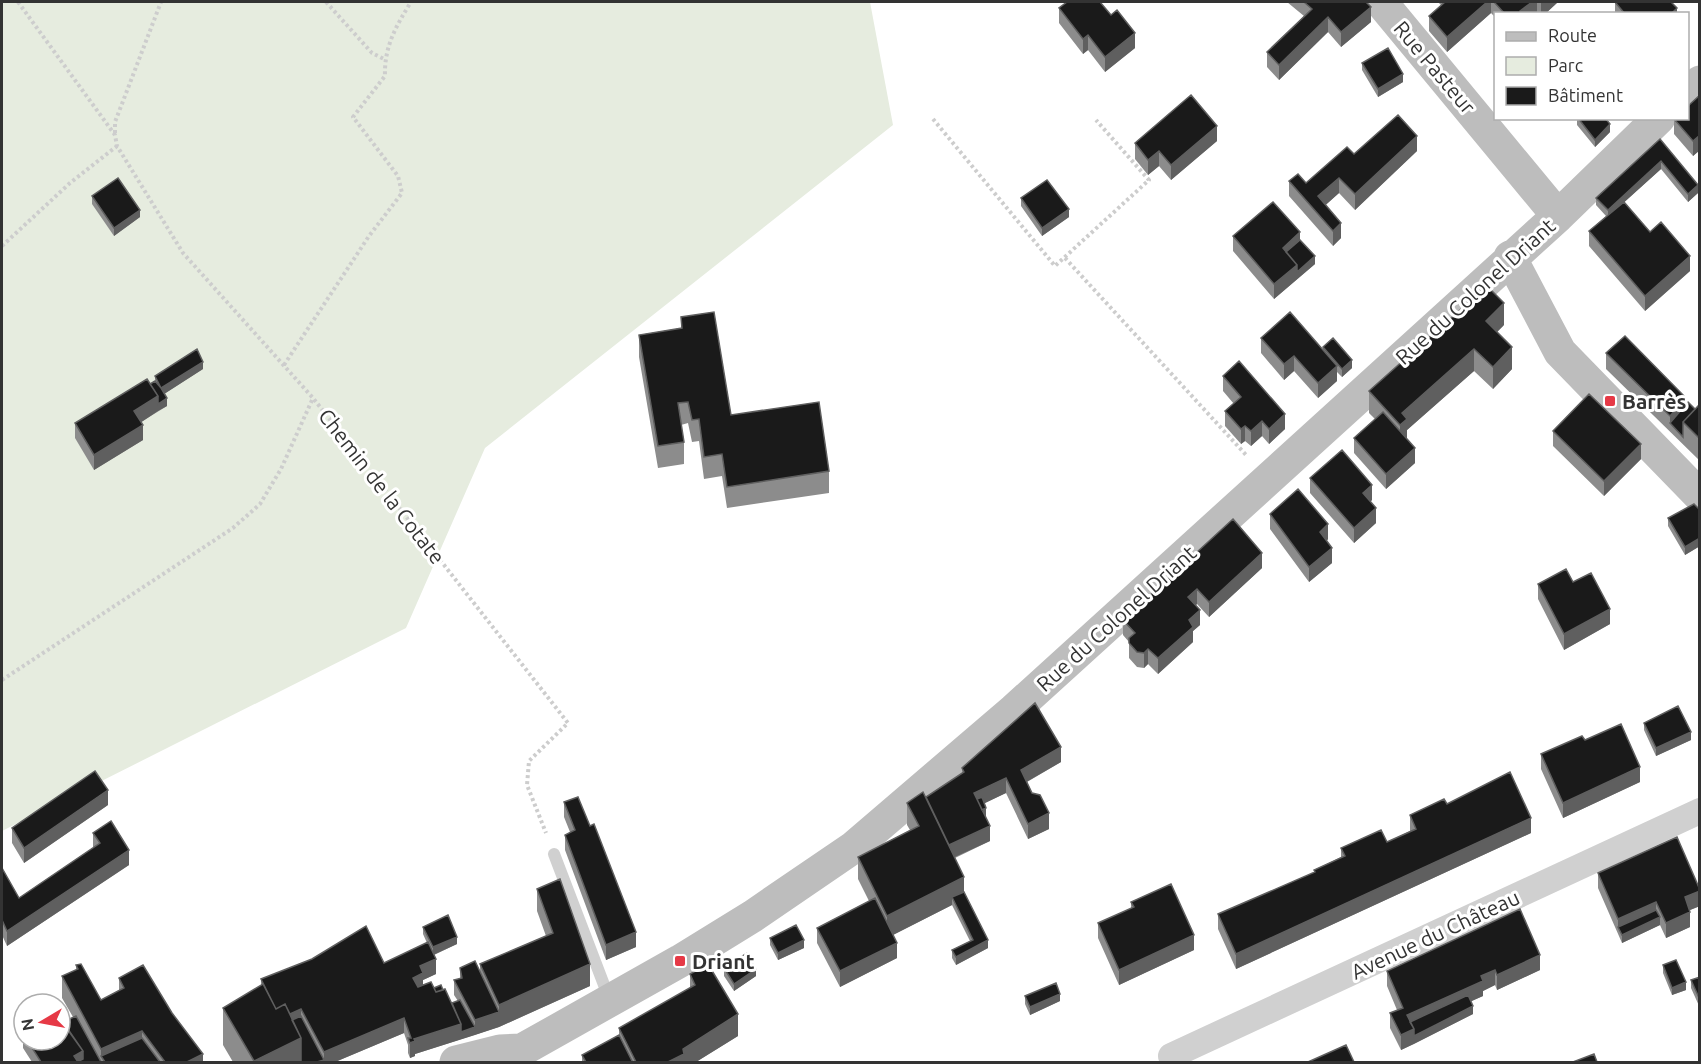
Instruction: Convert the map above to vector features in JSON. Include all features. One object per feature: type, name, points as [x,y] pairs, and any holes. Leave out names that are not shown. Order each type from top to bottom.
[{"type":"main road","name":"Rue Pasteur","points":[[1381,2],[1558,216]]},
{"type":"main road","name":"Rue du Colonel Driant","points":[[530,1056],[609,998],[680,961],[854,847],[1014,710],[1510,257],[1558,216],[1657,120]]},
{"type":"main road","points":[[1510,257],[1560,352],[1700,496]]},
{"type":"main road","points":[[456,1062],[500,1050],[530,1056]]},
{"type":"street","name":"Avenue du Château","points":[[1171,1056],[1700,811]]},
{"type":"lane","points":[[554,854],[609,998]]},
{"type":"path","name":"Chemin de la Cotate","points":[[18,2],[115,135],[117,146],[183,253],[313,398],[568,723],[529,761],[527,784],[554,854]]},
{"type":"path","points":[[115,135],[115,122],[161,2]]},
{"type":"path","points":[[326,2],[372,53],[384,59]]},
{"type":"path","points":[[284,365],[369,236],[402,193],[398,176],[353,117],[385,76],[384,59],[394,29],[411,2]]},
{"type":"path","points":[[933,119],[1055,266],[1149,180],[1096,120]]},
{"type":"path","points":[[2,246],[70,183],[117,146]]},
{"type":"path","points":[[1065,258],[1268,479]]},
{"type":"path","points":[[2,680],[233,528],[260,504],[281,469],[313,398]]},
{"type":"green space","points":[[2,2],[870,2],[893,125],[485,448],[406,628],[2,831]]},
{"type":"building","points":[[1067,2],[1100,2],[1111,15],[1117,10],[1135,33],[1105,57],[1088,35],[1083,39],[1059,8]]},
{"type":"building","points":[[1304,2],[1366,2],[1371,7],[1341,32],[1328,17],[1279,65],[1267,52],[1312,9]]},
{"type":"building","points":[[1445,2],[1487,2],[1447,37],[1429,16]]},
{"type":"building","points":[[1494,2],[1532,2],[1521,12],[1503,12]]},
{"type":"building","points":[[1615,2],[1671,2],[1677,8],[1673,12],[1623,12]]},
{"type":"building","points":[[1388,48],[1403,74],[1378,89],[1362,63]]},
{"type":"building","points":[[1191,95],[1217,126],[1171,165],[1159,151],[1148,160],[1135,143]]},
{"type":"building","points":[[1700,95],[1700,135],[1693,141],[1675,120],[1689,120],[1689,105]]},
{"type":"building","points":[[1398,115],[1417,136],[1355,194],[1339,178],[1318,196],[1341,223],[1333,231],[1289,181],[1298,174],[1306,183],[1347,147],[1354,154]]},
{"type":"building","points":[[1580,120],[1607,120],[1610,124],[1595,140]]},
{"type":"building","points":[[1660,139],[1698,185],[1688,194],[1661,161],[1608,210],[1596,198]]},
{"type":"building","points":[[118,178],[140,210],[114,228],[92,196]]},
{"type":"building","points":[[1047,180],[1069,209],[1042,228],[1021,198]]},
{"type":"building","points":[[1273,202],[1300,232],[1283,248],[1297,265],[1274,284],[1233,236]]},
{"type":"building","points":[[1624,202],[1650,232],[1661,222],[1690,256],[1645,296],[1589,231]]},
{"type":"building","points":[[1300,240],[1315,256],[1297,272],[1297,265],[1286,252]]},
{"type":"building","points":[[1487,286],[1504,303],[1486,321],[1512,347],[1493,367],[1474,349],[1402,413],[1407,419],[1400,425],[1369,391]]},
{"type":"building","points":[[714,312],[731,415],[819,402],[829,471],[727,487],[722,454],[704,457],[699,419],[692,420],[688,402],[678,403],[684,442],[658,446],[639,335],[682,328],[681,317]]},
{"type":"building","points":[[1290,312],[1337,366],[1318,383],[1294,356],[1284,364],[1261,338]]},
{"type":"building","points":[[1625,336],[1686,398],[1670,416],[1606,353]]},
{"type":"building","points":[[1333,338],[1352,360],[1342,369],[1323,347]]},
{"type":"building","points":[[197,349],[203,362],[161,388],[155,376]]},
{"type":"building","points":[[1239,361],[1285,414],[1269,429],[1262,421],[1251,431],[1245,426],[1241,429],[1225,411],[1241,397],[1223,376]]},
{"type":"building","points":[[147,379],[158,396],[134,411],[143,425],[94,455],[75,423]]},
{"type":"building","points":[[155,381],[167,398],[158,404],[158,396],[150,384]]},
{"type":"building","points":[[1589,394],[1641,444],[1604,481],[1553,431]]},
{"type":"building","points":[[1688,402],[1695,409],[1683,422],[1683,437],[1670,423]]},
{"type":"building","points":[[1700,404],[1700,439],[1683,422]]},
{"type":"building","points":[[1383,412],[1415,448],[1386,474],[1354,438]]},
{"type":"building","points":[[1342,450],[1372,485],[1363,493],[1376,508],[1354,528],[1310,478]]},
{"type":"building","points":[[1298,489],[1328,524],[1320,532],[1332,548],[1309,567],[1270,514]]},
{"type":"building","points":[[1694,504],[1700,510],[1700,538],[1685,547],[1668,518]]},
{"type":"building","points":[[1233,519],[1262,553],[1209,602],[1197,589],[1188,597],[1200,610],[1189,620],[1193,627],[1158,658],[1148,649],[1144,653],[1137,652],[1129,643],[1129,638],[1135,633],[1123,620]]},
{"type":"building","points":[[1566,569],[1573,582],[1591,573],[1610,609],[1564,634],[1538,584]]},
{"type":"building","points":[[1035,703],[1061,747],[1021,770],[1032,793],[1040,795],[1049,813],[1028,824],[1006,778],[974,793],[990,826],[949,845],[926,797],[964,772],[962,768]]},
{"type":"building","points":[[1678,706],[1691,732],[1656,748],[1644,723]]},
{"type":"building","points":[[1621,724],[1640,767],[1563,803],[1541,754],[1582,736],[1585,740]]},
{"type":"building","points":[[95,771],[108,790],[24,848],[12,828]]},
{"type":"building","points":[[1510,772],[1531,818],[1236,954],[1218,914],[1315,872],[1314,870],[1345,856],[1341,848],[1381,830],[1387,842],[1416,829],[1410,815],[1444,799],[1447,804]]},
{"type":"building","points":[[923,792],[964,877],[887,916],[858,857],[919,826],[907,803]]},
{"type":"building","points":[[578,797],[590,826],[594,824],[636,932],[606,945],[565,835],[575,830],[564,802]]},
{"type":"building","points":[[982,797],[986,808],[982,810],[977,799]]},
{"type":"building","points":[[111,821],[129,850],[7,931],[2,920],[2,868],[19,898],[100,843],[93,833]]},
{"type":"building","points":[[1677,837],[1700,890],[1685,897],[1690,912],[1666,923],[1656,902],[1618,919],[1598,873]]},
{"type":"building","points":[[560,879],[590,964],[499,1005],[480,964],[553,933],[537,889]]},
{"type":"building","points":[[1171,884],[1194,935],[1119,970],[1098,923],[1134,907],[1131,902]]},
{"type":"building","points":[[964,892],[988,940],[956,957],[952,950],[973,940],[952,897]]},
{"type":"building","points":[[875,898],[897,943],[840,971],[817,928]]},
{"type":"building","points":[[1520,909],[1540,955],[1497,975],[1495,970],[1481,976],[1483,981],[1407,1015],[1414,1029],[1401,1035],[1390,1013],[1403,1008],[1387,971]]},
{"type":"building","points":[[1656,910],[1660,917],[1622,935],[1618,927]]},
{"type":"building","points":[[448,915],[457,937],[433,947],[423,927]]},
{"type":"building","points":[[796,925],[804,940],[778,953],[770,938]]},
{"type":"building","points":[[366,926],[384,963],[428,942],[436,959],[420,966],[423,973],[413,978],[418,987],[431,982],[436,992],[445,989],[461,1024],[414,1039],[415,1041],[410,1043],[408,1038],[411,1038],[404,1018],[324,1052],[301,1009],[290,1014],[285,1004],[276,1009],[261,979],[312,959]]},
{"type":"building","points":[[747,953],[756,969],[734,984],[724,968]]},
{"type":"building","points":[[1676,960],[1686,982],[1672,988],[1663,965]]},
{"type":"building","points":[[475,961],[499,1012],[475,1020],[454,980],[462,978],[460,968]]},
{"type":"building","points":[[81,964],[101,1000],[124,988],[119,978],[143,965],[172,1013],[203,1054],[187,1062],[165,1062],[142,1031],[101,1049],[62,976],[78,969],[76,965]]},
{"type":"building","points":[[708,964],[738,1014],[683,1049],[684,1054],[668,1062],[636,1062],[619,1028],[695,985],[690,974]]},
{"type":"building","points":[[1700,977],[1700,1000],[1691,980]]},
{"type":"building","points":[[1056,983],[1060,994],[1030,1007],[1025,996]]},
{"type":"building","points":[[263,984],[276,1009],[285,1004],[301,1038],[254,1061],[223,1008]]},
{"type":"building","points":[[441,985],[443,990],[436,992],[434,988]]},
{"type":"building","points":[[1468,995],[1473,1006],[1414,1036],[1414,1029],[1410,1022]]},
{"type":"building","points":[[460,1000],[475,1027],[461,1032],[461,1024],[452,1003]]},
{"type":"building","points":[[76,1016],[101,1062],[77,1062],[83,1059],[83,1051],[72,1035],[72,1018]]},
{"type":"building","points":[[301,1016],[324,1060],[301,1062],[301,1038],[292,1020]]},
{"type":"building","points":[[619,1035],[632,1061],[586,1062],[582,1055]]},
{"type":"building","points":[[72,1036],[83,1051],[74,1056],[78,1062],[41,1062],[35,1052],[72,1052]]},
{"type":"building","points":[[142,1038],[160,1062],[105,1062],[101,1056]]},
{"type":"building","points":[[1346,1045],[1354,1062],[1308,1062]]},
{"type":"building","points":[[1594,1054],[1597,1062],[1573,1062]]},
{"type":"place","name":"Barrès","points":[[1610,401]]},
{"type":"place","name":"Driant","points":[[680,961]]}]
